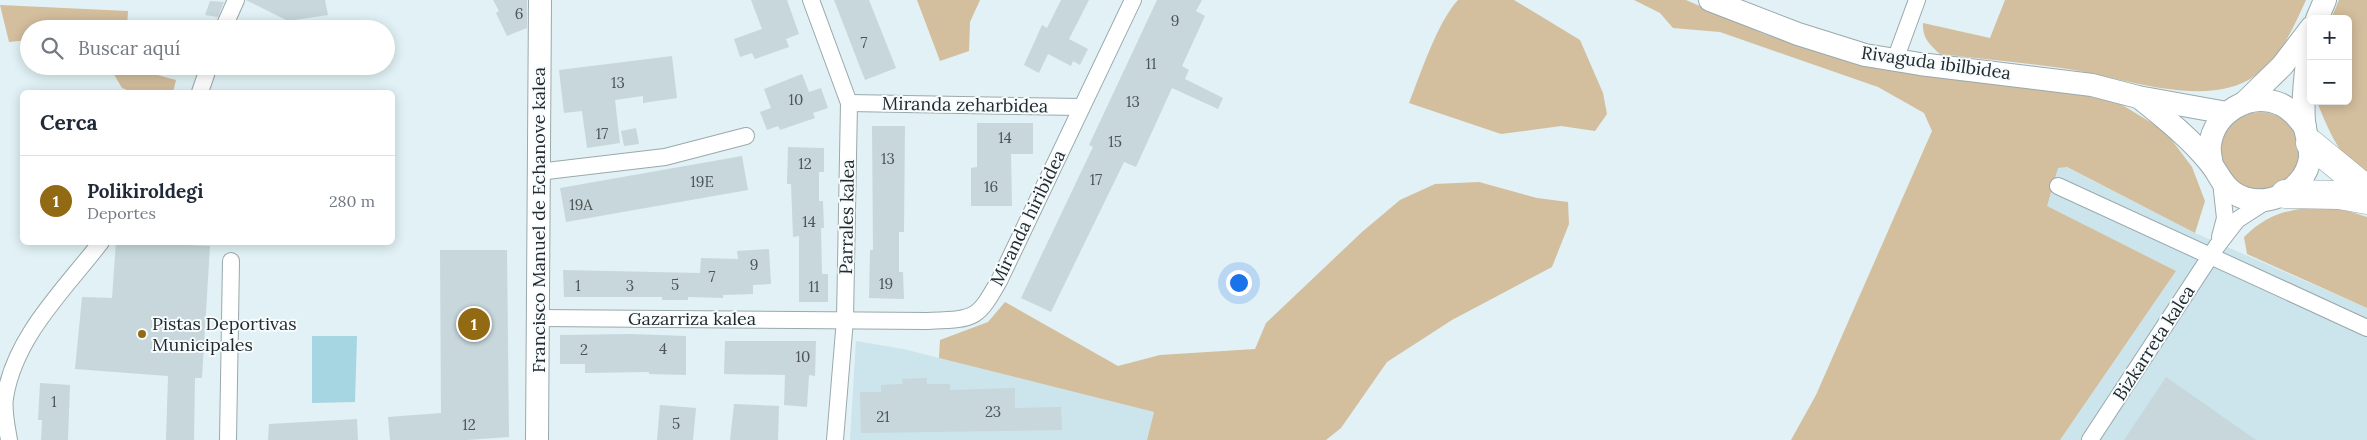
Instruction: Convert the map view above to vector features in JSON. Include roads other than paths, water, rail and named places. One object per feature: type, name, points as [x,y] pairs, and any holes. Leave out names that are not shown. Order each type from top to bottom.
[{"type":"highway","points":[[2308,135],[2367,190]]},
{"type":"highway","points":[[2277,197],[2338,196],[2367,200]]},
{"type":"street","points":[[228,20],[236,0]]},
{"type":"street","name":"Francisco Manuel de Echanove kalea","points":[[537,440],[540,0]]},
{"type":"street","name":"Parrales kalea","points":[[811,0],[849,103],[846,319],[835,440]]},
{"type":"street","name":"Miranda hiribidea","points":[[846,319],[955,320],[973,316],[984,308],[1000,279],[1133,0]]},
{"type":"street","name":"Rivaguda ibilbidea","points":[[1710,0],[1798,34],[1865,55],[2092,84],[2138,97],[2236,107]]},
{"type":"street","points":[[1895,60],[1917,0]]},
{"type":"street","points":[[2319,15],[2325,0]]},
{"type":"street","points":[[2214,251],[2225,218],[2210,146],[2215,128],[2282,66],[2307,33]]},
{"type":"street","points":[[2138,97],[2178,129],[2234,193],[2250,200],[2277,197],[2297,185],[2305,172],[2310,158],[2306,73],[2308,60]]},
{"type":"street","points":[[201,90],[207,75]]},
{"type":"street","points":[[2236,107],[2263,100],[2280,104],[2294,114],[2308,135]]},
{"type":"street","name":"Miranda zeharbidea","points":[[849,103],[1081,107]]},
{"type":"street","points":[[538,172],[665,157],[746,136]]},
{"type":"street","points":[[2058,186],[2214,251],[2367,328]]},
{"type":"street","name":"Bizkarreta kalea","points":[[2090,440],[2214,251],[2237,220],[2277,197]]},
{"type":"street","points":[[9,440],[5,399],[11,375],[29,334],[99,245]]},
{"type":"street","points":[[228,440],[232,261]]},
{"type":"street","name":"Gazarriza kalea","points":[[538,318],[846,319]]},
{"type":"water","points":[[312,336],[357,336],[355,402],[312,403]]},
{"type":"place","name":"Polikiroldegi","points":[[474,324]]},
{"type":"place","name":"Pistas Deportivas Municipales","points":[[142,334]]}]
